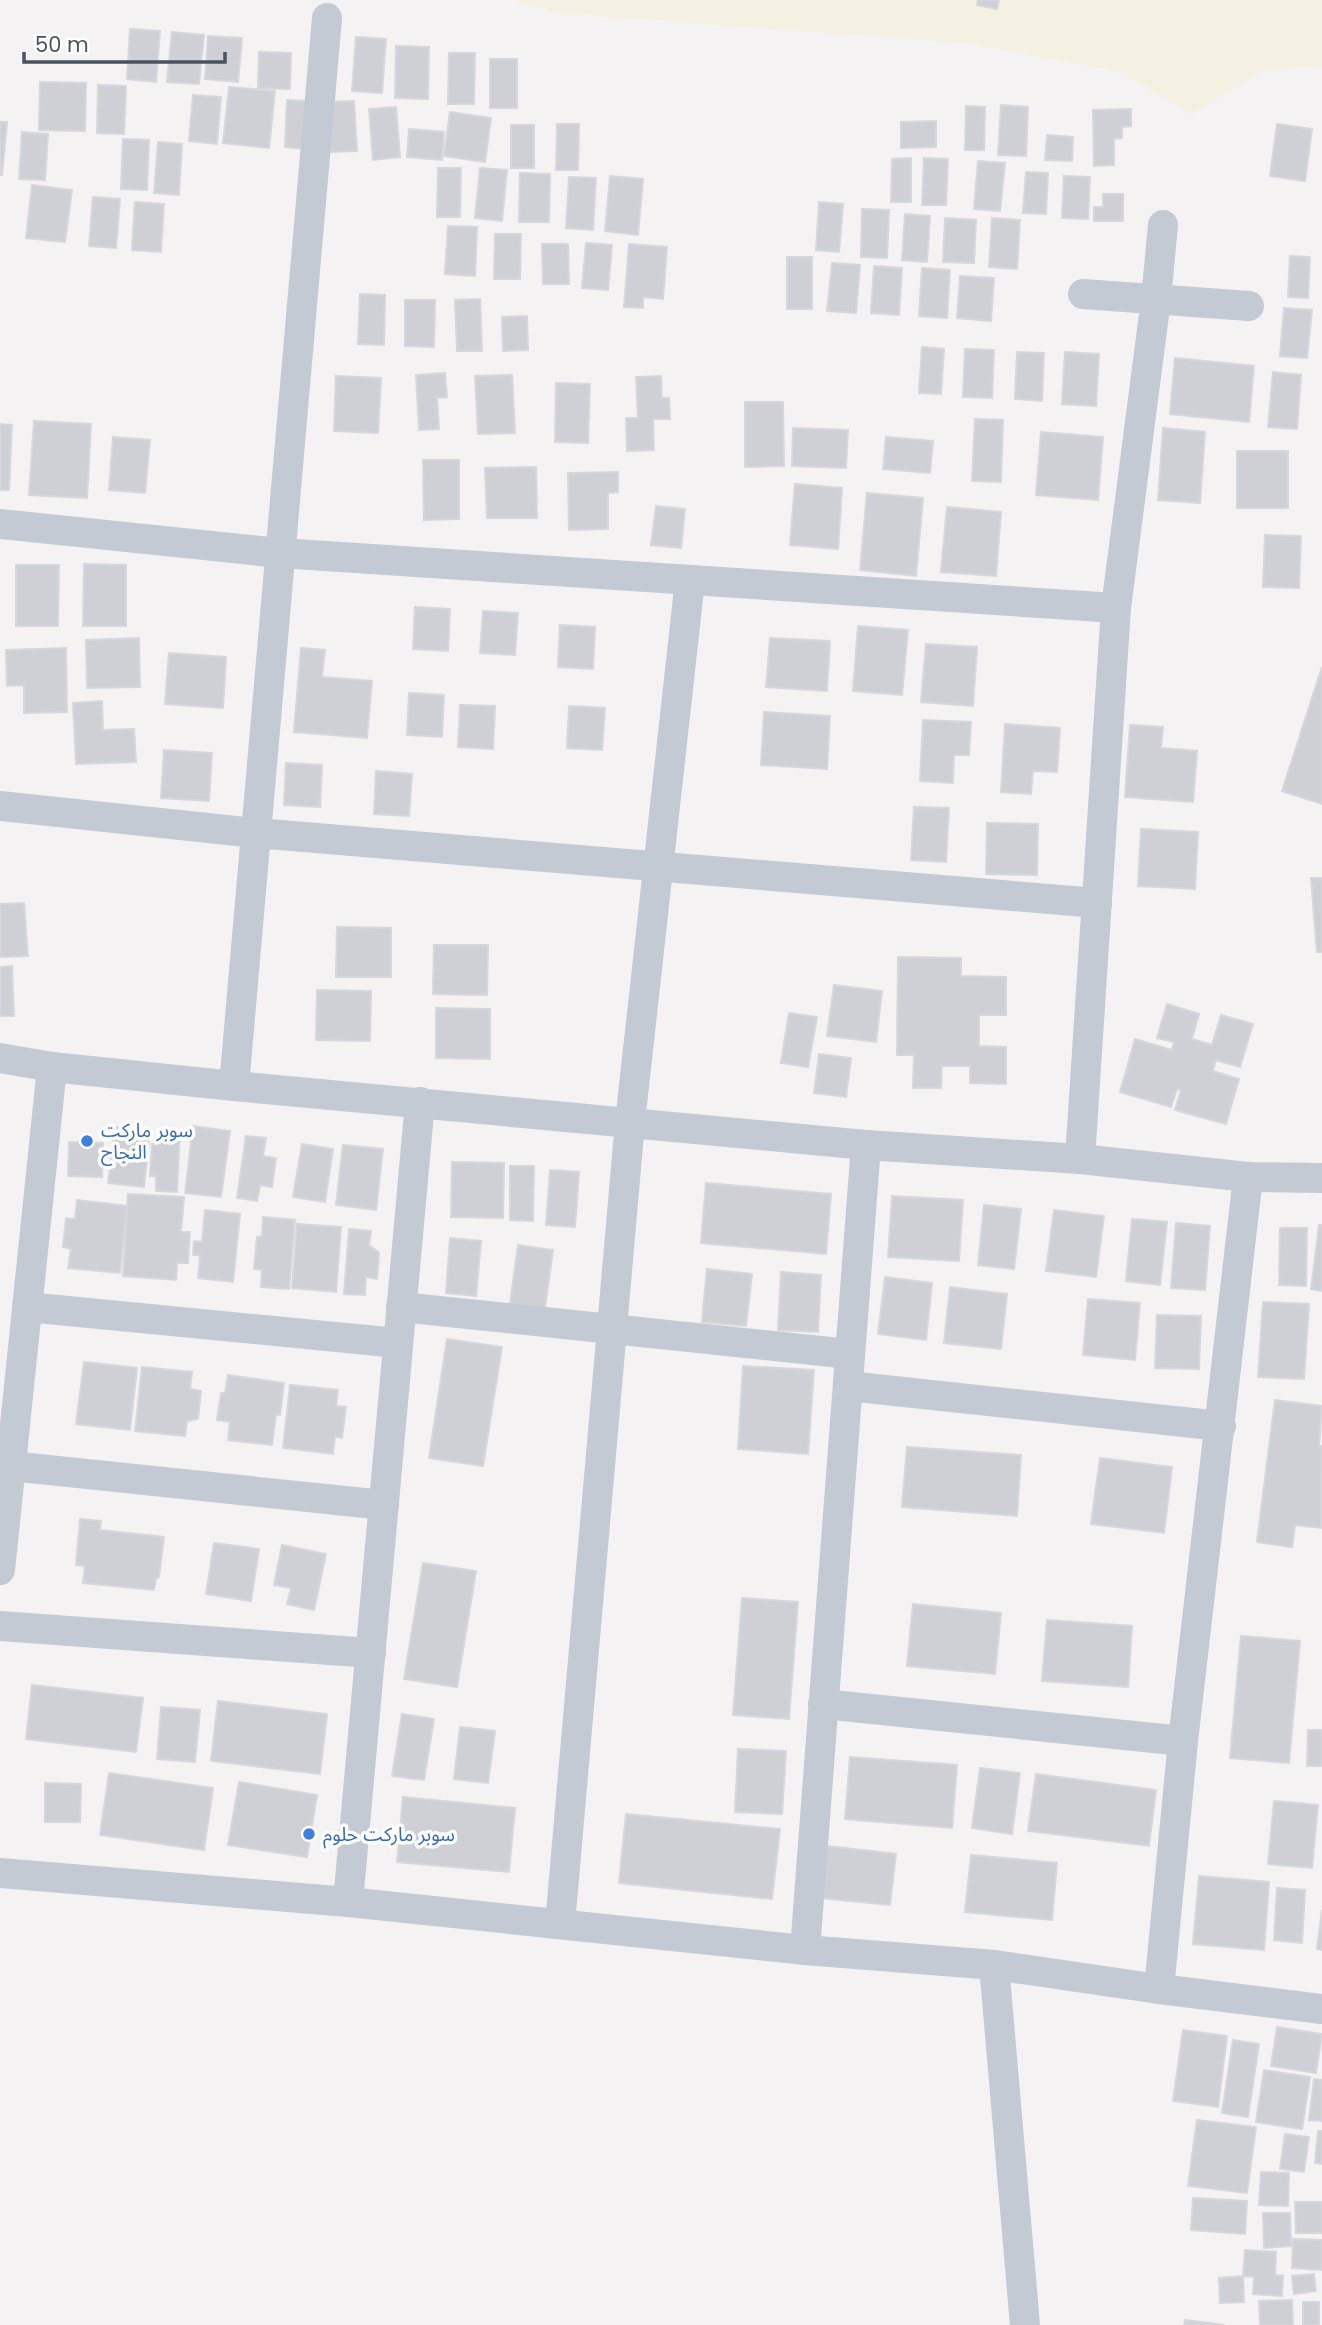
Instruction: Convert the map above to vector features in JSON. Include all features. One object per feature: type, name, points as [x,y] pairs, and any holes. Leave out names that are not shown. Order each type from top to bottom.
[{"type":"street","points":[[234,1086],[327,18]]},
{"type":"street","points":[[1080,1159],[1116,608],[1163,225]]},
{"type":"street","points":[[1083,294],[1249,306]]},
{"type":"street","points":[[0,524],[281,553],[1116,608]]},
{"type":"street","points":[[560,1924],[630,1122],[691,580]]},
{"type":"street","points":[[0,806],[256,834],[1097,903]]},
{"type":"street","points":[[0,1058],[234,1086],[866,1145],[1080,1159],[1248,1177],[1322,1178]]},
{"type":"street","points":[[0,1570],[5,1465],[27,1307],[52,1066]]},
{"type":"street","points":[[348,1902],[420,1102]]},
{"type":"street","points":[[805,1950],[866,1145]]},
{"type":"street","points":[[1159,1989],[1183,1741],[1248,1177]]},
{"type":"street","points":[[27,1307],[398,1343]]},
{"type":"street","points":[[401,1307],[850,1354]]},
{"type":"street","points":[[848,1386],[1221,1426]]},
{"type":"street","points":[[5,1465],[384,1505]]},
{"type":"street","points":[[0,1626],[371,1653]]},
{"type":"street","points":[[823,1704],[1183,1741]]},
{"type":"street","points":[[0,1873],[348,1902],[805,1950],[993,1965],[1322,2009]]},
{"type":"street","points":[[993,1965],[1025,2325]]},
{"type":"sand","points":[[515,0],[1322,0],[1322,65],[1262,71],[1191,115],[1123,73],[967,43],[557,13]]},
{"type":"building","points":[[978,0],[999,0],[997,9],[977,5]]},
{"type":"building","points":[[130,29],[160,31],[156,82],[127,79]]},
{"type":"building","points":[[172,32],[204,35],[199,84],[167,82]]},
{"type":"building","points":[[208,36],[242,38],[238,82],[205,79]]},
{"type":"building","points":[[356,37],[386,39],[382,93],[352,91]]},
{"type":"building","points":[[396,46],[429,47],[428,99],[395,98]]},
{"type":"building","points":[[259,52],[291,53],[290,89],[258,88]]},
{"type":"building","points":[[449,53],[475,53],[474,104],[448,104]]},
{"type":"building","points":[[490,59],[517,59],[517,108],[490,108]]},
{"type":"building","points":[[40,82],[86,83],[85,131],[39,130]]},
{"type":"building","points":[[98,85],[126,86],[124,134],[97,133]]},
{"type":"building","points":[[229,87],[275,91],[269,148],[223,143]]},
{"type":"building","points":[[193,95],[221,97],[217,144],[189,141]]},
{"type":"building","points":[[287,100],[309,101],[306,149],[285,147]]},
{"type":"building","points":[[354,101],[357,151],[331,152],[328,102]]},
{"type":"building","points":[[1001,105],[1028,107],[1026,156],[998,155]]},
{"type":"building","points":[[966,106],[985,107],[984,150],[965,150]]},
{"type":"building","points":[[396,107],[400,157],[373,160],[369,109]]},
{"type":"building","points":[[1131,109],[1131,126],[1122,127],[1122,138],[1114,139],[1114,165],[1094,166],[1093,110]]},
{"type":"building","points":[[450,112],[491,118],[485,162],[444,156]]},
{"type":"building","points":[[936,121],[936,147],[901,148],[901,122]]},
{"type":"building","points":[[0,122],[7,122],[2,175],[0,175]]},
{"type":"building","points":[[557,124],[579,124],[578,170],[556,170]]},
{"type":"building","points":[[1277,124],[1312,129],[1305,181],[1270,176]]},
{"type":"building","points":[[511,125],[534,125],[534,168],[511,168]]},
{"type":"building","points":[[409,129],[444,132],[442,160],[407,157]]},
{"type":"building","points":[[22,132],[48,134],[45,180],[19,179]]},
{"type":"building","points":[[1047,135],[1073,137],[1072,161],[1045,160]]},
{"type":"building","points":[[123,139],[149,140],[147,190],[121,189]]},
{"type":"building","points":[[158,142],[182,144],[179,195],[154,193]]},
{"type":"building","points":[[911,158],[911,202],[891,202],[892,159]]},
{"type":"building","points":[[924,158],[948,159],[946,205],[922,205]]},
{"type":"building","points":[[978,161],[1005,163],[1000,211],[974,209]]},
{"type":"building","points":[[438,168],[461,168],[460,217],[437,217]]},
{"type":"building","points":[[480,168],[507,170],[502,221],[475,218]]},
{"type":"building","points":[[1026,172],[1048,173],[1046,214],[1023,213]]},
{"type":"building","points":[[520,173],[550,174],[549,222],[519,222]]},
{"type":"building","points":[[610,176],[643,179],[638,235],[605,231]]},
{"type":"building","points":[[1064,176],[1090,177],[1088,219],[1062,218]]},
{"type":"building","points":[[569,177],[596,178],[593,230],[566,228]]},
{"type":"building","points":[[32,185],[72,190],[65,242],[26,238]]},
{"type":"building","points":[[1103,194],[1123,194],[1123,221],[1094,221],[1094,207],[1103,207]]},
{"type":"building","points":[[93,197],[120,199],[116,248],[89,246]]},
{"type":"building","points":[[135,202],[164,204],[161,252],[132,250]]},
{"type":"building","points":[[819,202],[843,204],[839,252],[816,250]]},
{"type":"building","points":[[862,209],[889,210],[887,258],[861,257]]},
{"type":"building","points":[[905,214],[930,216],[927,262],[902,260]]},
{"type":"building","points":[[945,218],[976,220],[974,263],[943,262]]},
{"type":"building","points":[[992,218],[1020,220],[1017,269],[989,267]]},
{"type":"building","points":[[448,226],[477,227],[475,276],[445,274]]},
{"type":"building","points":[[495,234],[521,234],[520,279],[494,279]]},
{"type":"building","points":[[586,243],[612,245],[608,290],[582,288]]},
{"type":"building","points":[[542,244],[568,244],[569,284],[543,284]]},
{"type":"building","points":[[629,244],[667,247],[663,299],[643,297],[643,308],[624,307]]},
{"type":"building","points":[[1290,256],[1310,257],[1308,298],[1288,297]]},
{"type":"building","points":[[787,257],[812,257],[812,309],[787,309]]},
{"type":"building","points":[[832,263],[860,265],[856,313],[827,311]]},
{"type":"building","points":[[874,266],[902,268],[899,315],[871,313]]},
{"type":"building","points":[[922,268],[950,270],[947,318],[919,316]]},
{"type":"building","points":[[960,276],[994,278],[991,321],[957,318]]},
{"type":"building","points":[[360,294],[385,295],[384,345],[358,344]]},
{"type":"building","points":[[480,299],[482,351],[457,351],[455,300]]},
{"type":"building","points":[[405,300],[435,300],[434,347],[405,346]]},
{"type":"building","points":[[1284,308],[1312,310],[1307,358],[1280,356]]},
{"type":"building","points":[[527,316],[528,350],[503,351],[502,317]]},
{"type":"building","points":[[922,347],[944,349],[941,394],[919,393]]},
{"type":"building","points":[[965,349],[994,350],[992,398],[963,397]]},
{"type":"building","points":[[1017,352],[1044,353],[1042,401],[1015,399]]},
{"type":"building","points":[[1065,352],[1099,354],[1096,406],[1062,404]]},
{"type":"building","points":[[1175,358],[1254,366],[1249,422],[1170,414]]},
{"type":"building","points":[[1273,372],[1301,375],[1297,429],[1268,427]]},
{"type":"building","points":[[445,373],[447,397],[437,398],[439,429],[419,430],[416,375]]},
{"type":"building","points":[[512,375],[515,433],[478,434],[475,376]]},
{"type":"building","points":[[336,376],[381,378],[378,433],[334,431]]},
{"type":"building","points":[[661,376],[662,398],[669,398],[670,419],[653,419],[654,450],[627,451],[626,418],[638,418],[636,377]]},
{"type":"building","points":[[556,383],[590,384],[588,443],[555,442]]},
{"type":"building","points":[[745,402],[783,402],[784,466],[745,467]]},
{"type":"building","points":[[975,419],[1003,420],[1001,482],[972,481]]},
{"type":"building","points":[[34,421],[91,424],[87,498],[29,495]]},
{"type":"building","points":[[0,424],[12,425],[9,490],[0,490]]},
{"type":"building","points":[[793,428],[848,430],[846,468],[792,466]]},
{"type":"building","points":[[1163,428],[1205,432],[1200,503],[1158,500]]},
{"type":"building","points":[[1041,432],[1103,437],[1098,500],[1036,495]]},
{"type":"building","points":[[113,437],[150,440],[145,493],[109,490]]},
{"type":"building","points":[[886,437],[933,441],[930,473],[883,469]]},
{"type":"building","points":[[1237,451],[1288,451],[1288,508],[1237,508]]},
{"type":"building","points":[[423,460],[459,460],[459,519],[424,520]]},
{"type":"building","points":[[536,467],[537,518],[487,518],[485,468]]},
{"type":"building","points":[[618,472],[618,492],[608,493],[608,529],[569,530],[568,473]]},
{"type":"building","points":[[795,484],[842,488],[838,549],[790,545]]},
{"type":"building","points":[[867,493],[923,498],[916,576],[860,570]]},
{"type":"building","points":[[656,506],[685,509],[681,548],[651,545]]},
{"type":"building","points":[[947,507],[1001,512],[996,576],[941,572]]},
{"type":"building","points":[[1265,535],[1301,536],[1299,588],[1263,587]]},
{"type":"building","points":[[84,564],[126,565],[126,626],[83,626]]},
{"type":"building","points":[[16,565],[59,565],[58,626],[16,626]]},
{"type":"building","points":[[415,607],[450,609],[448,651],[413,649]]},
{"type":"building","points":[[483,611],[518,613],[515,655],[480,653]]},
{"type":"building","points":[[560,625],[595,627],[593,669],[558,667]]},
{"type":"building","points":[[858,626],[908,630],[902,695],[853,691]]},
{"type":"building","points":[[139,638],[140,687],[87,688],[86,640]]},
{"type":"building","points":[[770,638],[830,641],[827,691],[766,687]]},
{"type":"building","points":[[926,644],[977,647],[973,706],[921,702]]},
{"type":"building","points":[[66,648],[67,712],[24,713],[24,685],[7,686],[6,650]]},
{"type":"building","points":[[301,648],[325,650],[322,677],[372,681],[367,738],[294,732]]},
{"type":"building","points":[[169,653],[226,657],[223,708],[165,704]]},
{"type":"building","points":[[1322,667],[1322,804],[1282,791]]},
{"type":"building","points":[[409,693],[444,695],[442,737],[407,735]]},
{"type":"building","points":[[102,701],[103,730],[134,729],[136,762],[76,764],[73,703]]},
{"type":"building","points":[[460,705],[495,706],[493,749],[458,747]]},
{"type":"building","points":[[569,706],[605,708],[602,750],[567,748]]},
{"type":"building","points":[[764,712],[830,716],[827,769],[761,765]]},
{"type":"building","points":[[923,720],[971,722],[969,755],[954,755],[953,783],[920,781]]},
{"type":"building","points":[[1005,724],[1060,728],[1057,772],[1033,771],[1031,794],[1001,792]]},
{"type":"building","points":[[1130,725],[1163,727],[1161,748],[1197,751],[1193,802],[1125,797]]},
{"type":"building","points":[[164,750],[212,753],[209,801],[161,798]]},
{"type":"building","points":[[286,763],[322,765],[320,807],[284,805]]},
{"type":"building","points":[[376,771],[412,774],[409,816],[374,814]]},
{"type":"building","points":[[914,807],[949,808],[946,862],[911,860]]},
{"type":"building","points":[[987,823],[1038,824],[1037,875],[986,874]]},
{"type":"building","points":[[1141,829],[1198,832],[1195,889],[1138,886]]},
{"type":"building","points":[[1311,878],[1322,878],[1322,952],[1317,952]]},
{"type":"building","points":[[24,903],[28,956],[0,957],[0,904]]},
{"type":"building","points":[[337,927],[391,928],[391,977],[336,977]]},
{"type":"building","points":[[434,945],[488,945],[487,995],[433,994]]},
{"type":"building","points":[[898,957],[961,958],[961,976],[1006,977],[1006,1015],[979,1015],[979,1046],[1006,1047],[1006,1084],[970,1083],[970,1066],[942,1066],[941,1088],[913,1088],[914,1055],[897,1055]]},
{"type":"building","points":[[12,966],[14,1016],[0,1016],[0,967]]},
{"type":"building","points":[[834,985],[882,991],[876,1042],[827,1036]]},
{"type":"building","points":[[317,990],[371,991],[370,1041],[316,1040]]},
{"type":"building","points":[[1167,1004],[1199,1014],[1192,1039],[1212,1045],[1221,1015],[1253,1024],[1240,1067],[1216,1060],[1213,1071],[1239,1079],[1226,1124],[1175,1110],[1181,1090],[1177,1089],[1171,1107],[1120,1092],[1135,1039],[1172,1050],[1174,1042],[1157,1038]]},
{"type":"building","points":[[436,1008],[490,1009],[490,1059],[436,1058]]},
{"type":"building","points":[[789,1013],[817,1017],[808,1067],[781,1063]]},
{"type":"building","points":[[819,1054],[851,1058],[846,1097],[814,1093]]},
{"type":"building","points":[[193,1126],[230,1131],[221,1197],[185,1193]]},
{"type":"building","points":[[115,1127],[150,1131],[144,1187],[108,1183]]},
{"type":"building","points":[[159,1130],[180,1131],[177,1192],[156,1191],[156,1176],[150,1176],[152,1144],[158,1144]]},
{"type":"building","points":[[246,1136],[266,1138],[263,1156],[276,1158],[272,1187],[260,1185],[257,1201],[237,1198]]},
{"type":"building","points":[[69,1142],[103,1143],[102,1177],[68,1176]]},
{"type":"building","points":[[302,1144],[333,1149],[325,1202],[293,1197]]},
{"type":"building","points":[[343,1145],[383,1149],[376,1210],[336,1205]]},
{"type":"building","points":[[452,1162],[504,1163],[503,1218],[451,1217]]},
{"type":"building","points":[[510,1166],[534,1166],[533,1221],[510,1220]]},
{"type":"building","points":[[550,1170],[579,1172],[575,1227],[546,1225]]},
{"type":"building","points":[[706,1183],[831,1194],[826,1254],[701,1243]]},
{"type":"building","points":[[128,1194],[184,1197],[181,1232],[190,1232],[188,1263],[177,1263],[176,1280],[123,1276]]},
{"type":"building","points":[[892,1196],[963,1200],[959,1261],[888,1257]]},
{"type":"building","points":[[77,1200],[127,1206],[120,1273],[68,1268],[71,1249],[63,1247],[66,1218],[75,1219]]},
{"type":"building","points":[[984,1205],[1021,1209],[1014,1269],[978,1265]]},
{"type":"building","points":[[205,1210],[240,1214],[233,1282],[198,1278],[200,1255],[193,1255],[194,1241],[202,1242]]},
{"type":"building","points":[[1054,1210],[1104,1216],[1096,1277],[1046,1271]]},
{"type":"building","points":[[263,1217],[295,1220],[289,1289],[261,1287],[262,1270],[254,1269],[257,1237],[262,1236]]},
{"type":"building","points":[[1132,1219],[1167,1222],[1160,1285],[1126,1281]]},
{"type":"building","points":[[1176,1223],[1210,1226],[1205,1290],[1171,1288]]},
{"type":"building","points":[[297,1224],[341,1227],[336,1292],[292,1288]]},
{"type":"building","points":[[1319,1225],[1322,1225],[1322,1291],[1311,1289]]},
{"type":"building","points":[[1280,1228],[1307,1228],[1306,1286],[1279,1285]]},
{"type":"building","points":[[349,1229],[371,1231],[369,1245],[379,1253],[377,1279],[366,1277],[365,1295],[344,1294]]},
{"type":"building","points":[[450,1238],[481,1241],[476,1296],[446,1293]]},
{"type":"building","points":[[518,1245],[553,1250],[545,1308],[510,1304]]},
{"type":"building","points":[[707,1269],[752,1274],[746,1326],[702,1322]]},
{"type":"building","points":[[781,1272],[821,1275],[818,1332],[778,1330]]},
{"type":"building","points":[[885,1277],[932,1283],[926,1340],[878,1334]]},
{"type":"building","points":[[950,1287],[1007,1294],[1001,1349],[944,1343]]},
{"type":"building","points":[[1088,1299],[1140,1303],[1135,1360],[1083,1355]]},
{"type":"building","points":[[1263,1302],[1309,1304],[1304,1379],[1258,1377]]},
{"type":"building","points":[[1157,1315],[1201,1316],[1199,1369],[1155,1368]]},
{"type":"building","points":[[447,1339],[502,1347],[483,1466],[429,1458]]},
{"type":"building","points":[[84,1362],[137,1368],[130,1430],[76,1424]]},
{"type":"building","points":[[743,1366],[814,1370],[808,1454],[738,1449]]},
{"type":"building","points":[[142,1367],[192,1372],[190,1389],[201,1391],[198,1419],[187,1421],[185,1436],[135,1431]]},
{"type":"building","points":[[228,1375],[284,1383],[280,1415],[276,1414],[272,1445],[228,1440],[230,1422],[217,1420],[221,1393],[225,1393]]},
{"type":"building","points":[[290,1385],[338,1390],[336,1406],[346,1407],[342,1438],[335,1436],[333,1454],[283,1448]]},
{"type":"building","points":[[1275,1400],[1322,1406],[1319,1446],[1322,1446],[1321,1528],[1295,1525],[1292,1547],[1257,1542]]},
{"type":"building","points":[[907,1447],[1021,1455],[1017,1516],[902,1507]]},
{"type":"building","points":[[1100,1458],[1172,1467],[1164,1533],[1091,1524]]},
{"type":"building","points":[[80,1519],[101,1521],[100,1530],[164,1537],[159,1577],[154,1590],[83,1583],[85,1566],[76,1565]]},
{"type":"building","points":[[214,1543],[259,1549],[251,1601],[206,1594]]},
{"type":"building","points":[[282,1545],[326,1554],[314,1610],[287,1604],[291,1588],[274,1585]]},
{"type":"building","points":[[423,1563],[476,1571],[457,1687],[404,1679]]},
{"type":"building","points":[[742,1598],[798,1602],[789,1719],[733,1715]]},
{"type":"building","points":[[913,1604],[1001,1613],[995,1674],[907,1666]]},
{"type":"building","points":[[1047,1620],[1132,1626],[1128,1687],[1042,1681]]},
{"type":"building","points":[[1241,1636],[1300,1641],[1289,1763],[1230,1758]]},
{"type":"building","points":[[32,1685],[143,1698],[136,1752],[26,1739]]},
{"type":"building","points":[[218,1701],[327,1714],[320,1774],[211,1761]]},
{"type":"building","points":[[161,1707],[200,1710],[195,1762],[157,1759]]},
{"type":"building","points":[[402,1714],[434,1719],[424,1780],[392,1776]]},
{"type":"building","points":[[460,1727],[495,1731],[488,1783],[454,1779]]},
{"type":"building","points":[[1308,1730],[1322,1730],[1322,1766],[1307,1766]]},
{"type":"building","points":[[738,1749],[786,1751],[782,1814],[735,1812]]},
{"type":"building","points":[[850,1757],[957,1765],[952,1828],[845,1819]]},
{"type":"building","points":[[980,1768],[1020,1773],[1012,1834],[972,1828]]},
{"type":"building","points":[[109,1773],[213,1788],[204,1850],[100,1835]]},
{"type":"building","points":[[1036,1774],[1156,1790],[1149,1846],[1028,1831]]},
{"type":"building","points":[[239,1782],[317,1795],[307,1857],[228,1845]]},
{"type":"building","points":[[45,1783],[81,1784],[80,1822],[45,1822]]},
{"type":"building","points":[[403,1797],[515,1808],[509,1872],[397,1862]]},
{"type":"building","points":[[1274,1801],[1318,1805],[1312,1868],[1268,1864]]},
{"type":"building","points":[[626,1814],[780,1829],[772,1899],[619,1883]]},
{"type":"building","points":[[827,1846],[896,1854],[890,1905],[821,1898]]},
{"type":"building","points":[[971,1855],[1057,1863],[1052,1920],[965,1912]]},
{"type":"building","points":[[1199,1876],[1269,1882],[1264,1950],[1193,1944]]},
{"type":"building","points":[[1277,1888],[1305,1890],[1302,1943],[1274,1940]]},
{"type":"building","points":[[1322,1910],[1322,1950],[1317,1949]]},
{"type":"building","points":[[1277,2027],[1322,2034],[1316,2073],[1271,2066]]},
{"type":"building","points":[[1183,2030],[1227,2036],[1218,2107],[1173,2101]]},
{"type":"building","points":[[1233,2040],[1259,2044],[1248,2117],[1222,2113]]},
{"type":"building","points":[[1264,2070],[1310,2077],[1302,2129],[1256,2122]]},
{"type":"building","points":[[1314,2079],[1322,2080],[1322,2121],[1309,2120]]},
{"type":"building","points":[[1197,2120],[1256,2127],[1247,2193],[1188,2186]]},
{"type":"building","points":[[1318,2131],[1322,2131],[1322,2164],[1315,2163]]},
{"type":"building","points":[[1285,2134],[1309,2137],[1304,2172],[1280,2169]]},
{"type":"building","points":[[1261,2172],[1289,2173],[1288,2206],[1259,2205]]},
{"type":"building","points":[[1193,2198],[1247,2201],[1245,2234],[1191,2230]]},
{"type":"building","points":[[1295,2202],[1322,2202],[1322,2233],[1296,2233]]},
{"type":"building","points":[[1263,2213],[1290,2213],[1291,2246],[1264,2248]]},
{"type":"building","points":[[1293,2239],[1322,2240],[1322,2270],[1292,2268]]},
{"type":"building","points":[[1245,2250],[1276,2252],[1275,2275],[1283,2276],[1282,2296],[1253,2294],[1254,2277],[1243,2276]]},
{"type":"building","points":[[1314,2274],[1316,2291],[1294,2294],[1292,2276]]},
{"type":"building","points":[[1243,2276],[1244,2302],[1220,2303],[1219,2278]]},
{"type":"building","points":[[1292,2300],[1293,2325],[1260,2325],[1259,2301]]},
{"type":"building","points":[[1303,2302],[1319,2302],[1319,2325],[1303,2325]]},
{"type":"building","points":[[1185,2320],[1225,2325],[1184,2325]]},
{"type":"place","name":"سوبر ماركت النجاح","points":[[87,1141]]},
{"type":"place","name":"سوبر ماركت حلوم","points":[[309,1834]]}]
